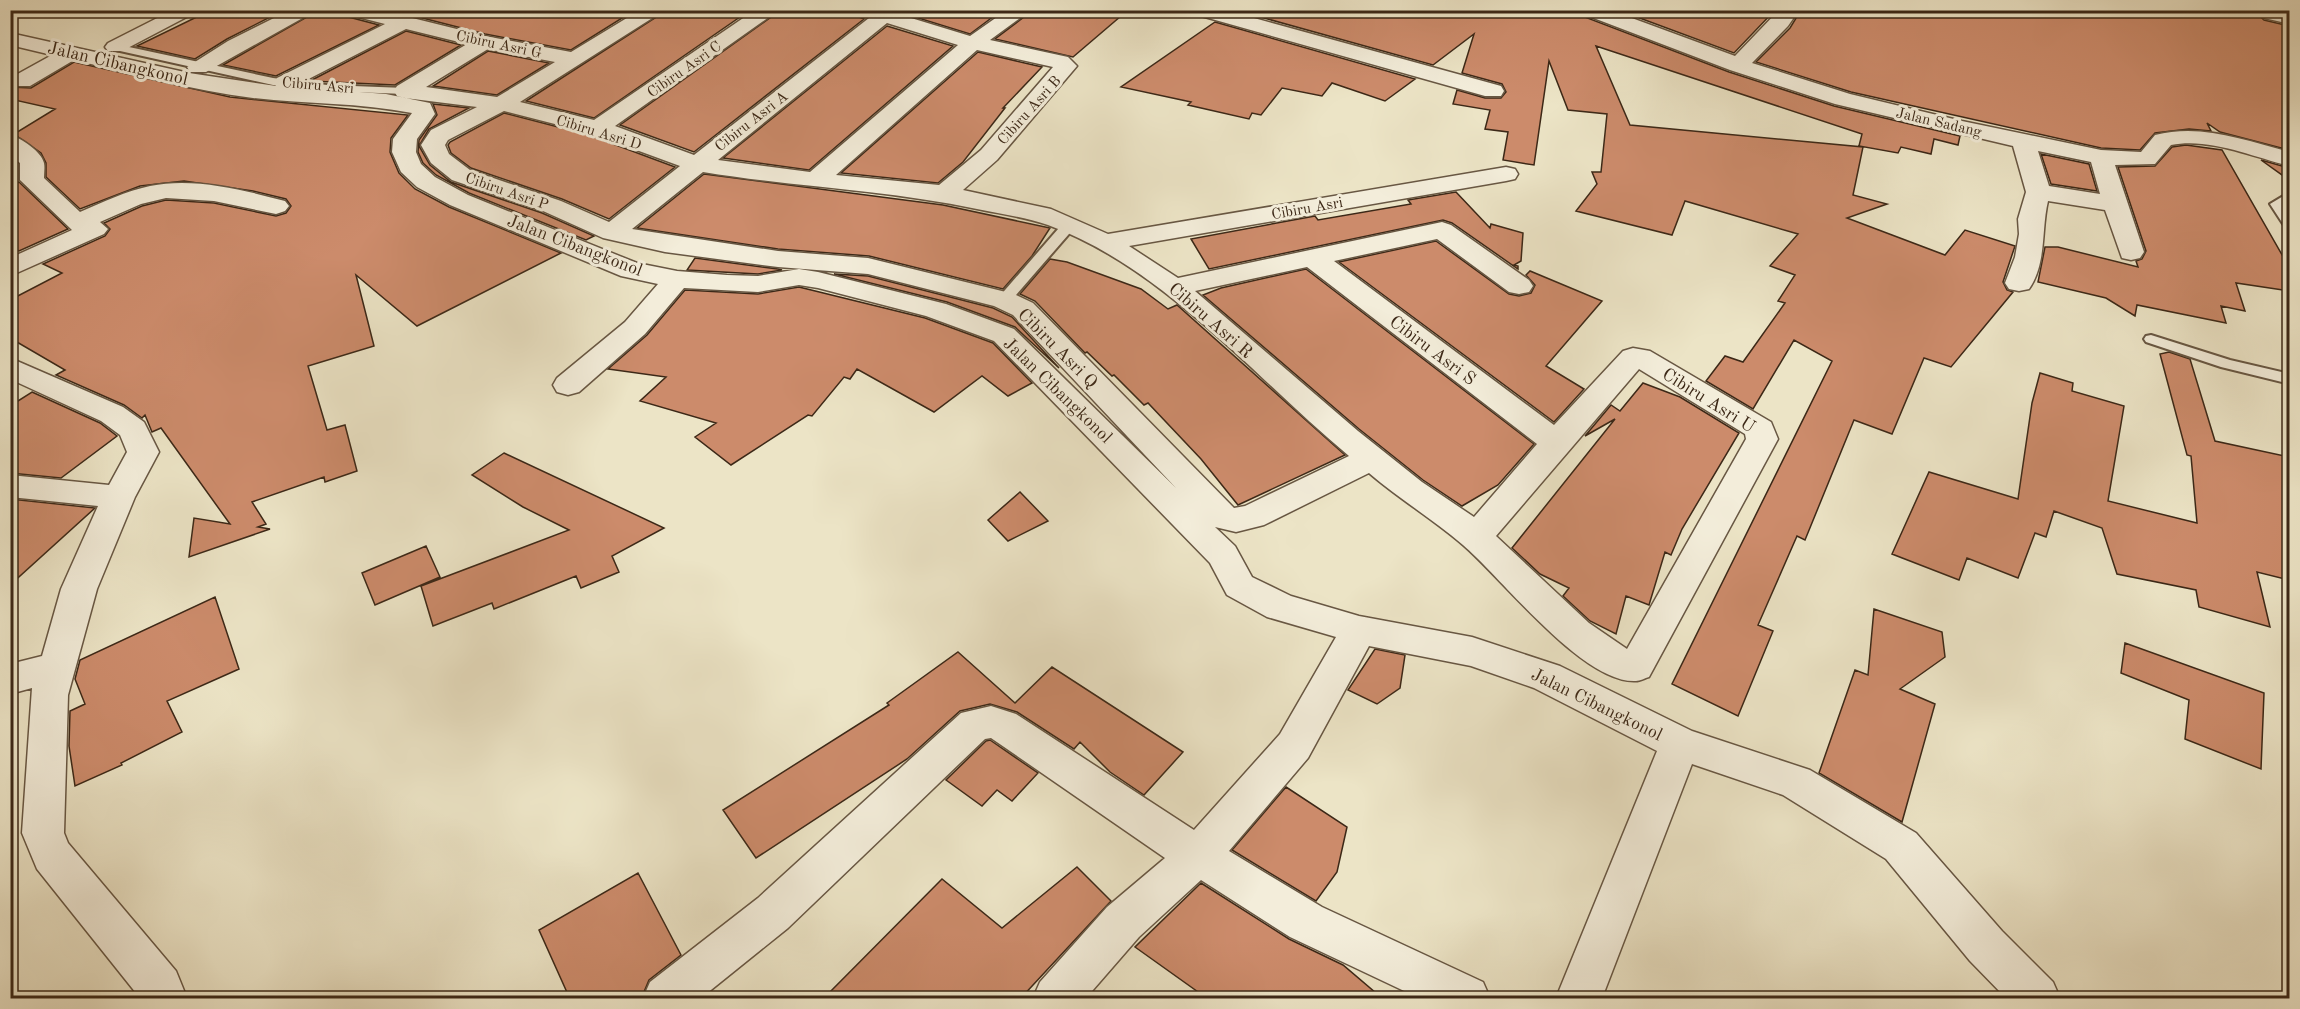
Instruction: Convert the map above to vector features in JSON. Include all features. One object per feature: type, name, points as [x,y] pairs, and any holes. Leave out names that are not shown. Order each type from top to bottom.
[{"type":"street","points":[[115,47],[190,10]]},
{"type":"street","points":[[198,66],[307,10]]},
{"type":"street","name":"Cibiru Asri G","points":[[353,10],[485,42],[574,59]]},
{"type":"street","name":"Cibiru Asri C","points":[[598,128],[769,10]]},
{"type":"street","points":[[815,180],[973,43],[1021,10]]},
{"type":"street","points":[[1202,10],[1493,90]]},
{"type":"street","name":"Jalan Sadang","points":[[1590,10],[1657,25],[1738,65],[1876,108],[2101,157],[2148,159],[2163,140],[2181,137],[2218,141],[2289,159]]},
{"type":"street","points":[[1738,65],[1781,22],[1789,10]]},
{"type":"street","points":[[491,110],[645,12]]},
{"type":"street","name":"Cibiru Asri B","points":[[879,12],[973,43],[1024,52],[1060,62],[1066,66],[989,155],[945,194]]},
{"type":"street","name":"Cibiru Asri A","points":[[612,233],[879,12]]},
{"type":"street","points":[[285,83],[404,22]]},
{"type":"street","name":"Jalan Cibangkonol","points":[[10,39],[72,51],[189,80],[253,91],[386,101],[422,108],[424,114],[405,140],[405,152],[410,167],[426,182],[459,200],[630,270],[677,279],[758,284],[799,277],[818,280],[927,306],[969,319],[1004,335],[1223,555],[1239,586],[1280,607],[1359,630],[1472,652],[1547,677],[1680,744],[1796,782],[1901,846],[1986,946],[2037,999]]},
{"type":"street","points":[[405,91],[485,42]]},
{"type":"street","points":[[22,81],[72,51]]},
{"type":"street","name":"Cibiru Asri","points":[[405,91],[491,110]]},
{"type":"street","name":"Cibiru Asri D","points":[[491,110],[598,128],[696,164]]},
{"type":"street","name":"Cibiru Asri P","points":[[491,110],[439,135],[433,145],[439,158],[461,175],[552,206],[612,233]]},
{"type":"street","points":[[2019,283],[2028,257],[2032,234],[2031,219],[2037,192],[2023,140]]},
{"type":"street","points":[[10,142],[32,161],[32,180],[77,223],[95,229],[10,268]]},
{"type":"street","points":[[2101,157],[2131,252]]},
{"type":"street","name":"Cibiru Asri R","points":[[696,164],[945,194],[969,201],[1046,215],[1107,242],[1176,287],[1372,458],[1476,537],[1593,648],[1612,661],[1625,666],[1636,666]]},
{"type":"street","name":"Cibiru Asri","points":[[1107,242],[1506,174]]},
{"type":"street","points":[[77,223],[143,195],[159,192],[198,192],[276,206]]},
{"type":"street","points":[[2037,192],[2114,204]]},
{"type":"street","points":[[1176,287],[1442,230],[1519,286]]},
{"type":"street","name":"Cibiru Asri Q","points":[[612,233],[665,244],[778,259],[868,266],[1004,300],[1023,309],[1223,517],[1236,520],[1252,517],[1372,458]]},
{"type":"street","name":"Cibiru Asri S","points":[[1311,257],[1556,442]]},
{"type":"street","points":[[568,386],[635,328],[677,279]]},
{"type":"street","name":"Cibiru Asri U","points":[[1476,537],[1556,442],[1633,357],[1640,357],[1760,429],[1762,439],[1636,666]]},
{"type":"street","points":[[10,367],[112,414],[133,429],[143,452],[118,496],[79,589],[49,695],[43,833],[52,855],[160,987],[164,999]]},
{"type":"street","points":[[10,486],[118,496]]},
{"type":"street","points":[[1056,999],[1123,922],[1198,856],[1294,746],[1359,630]]},
{"type":"street","points":[[10,679],[57,667]]},
{"type":"street","points":[[666,999],[773,913],[975,724],[991,722],[1002,725],[1198,856],[1330,935],[1467,999]]},
{"type":"street","points":[[1579,999],[1680,744]]},
{"type":"lane","name":"Cibiru Asri","points":[[115,47],[285,83],[329,88],[405,91]]},
{"type":"lane","points":[[2289,196],[2276,204],[2289,224]]},
{"type":"lane","points":[[1004,300],[1070,224]]},
{"type":"lane","points":[[2151,339],[2226,364],[2289,379]]},
{"type":"building","points":[[211,10],[284,10],[227,39],[195,59],[137,46]]},
{"type":"building","points":[[319,10],[341,10],[345,16],[379,25],[276,76],[223,65]]},
{"type":"building","points":[[391,10],[635,10],[571,50],[485,34]]},
{"type":"building","points":[[667,10],[750,10],[594,118],[526,101]]},
{"type":"building","points":[[781,10],[852,10],[856,16],[864,19],[694,152],[620,125]]},
{"type":"building","points":[[903,10],[1002,10],[970,34],[902,13]]},
{"type":"building","points":[[1033,10],[1128,10],[1073,57],[995,39]]},
{"type":"building","points":[[1578,10],[1582,16],[1729,72],[1834,106],[1960,136],[1958,145],[1934,139],[1931,154],[1901,147],[1898,153],[1859,146],[1862,134],[1596,46],[1630,125],[1863,147],[1853,195],[1887,204],[1847,218],[1945,255],[1965,230],[2015,246],[2003,282],[2007,290],[2013,292],[1951,367],[1924,358],[1892,434],[1854,420],[1805,540],[1797,536],[1758,625],[1773,631],[1738,716],[1672,684],[1832,361],[1794,340],[1753,409],[1706,381],[1725,356],[1743,362],[1785,303],[1778,301],[1795,275],[1770,266],[1798,234],[1685,201],[1672,235],[1576,211],[1597,184],[1592,172],[1601,172],[1607,114],[1568,110],[1549,61],[1534,165],[1503,160],[1508,132],[1485,129],[1490,110],[1453,104],[1457,90],[1485,98],[1501,98],[1506,92],[1502,84],[1462,73],[1474,34],[1433,65],[1239,11]]},
{"type":"building","points":[[1618,10],[1775,10],[1734,53]]},
{"type":"building","points":[[1801,10],[2260,10],[2259,15],[2264,20],[2289,26],[2289,150],[2220,132],[2207,123],[2211,131],[2189,129],[2155,133],[2140,150],[2101,148],[1851,92],[1756,62],[1790,28]]},
{"type":"building","points":[[1215,22],[1415,79],[1385,101],[1332,83],[1322,96],[1282,88],[1261,115],[1252,113],[1249,119],[1188,105],[1191,102],[1121,87]]},
{"type":"building","points":[[887,26],[953,46],[809,170],[723,158]]},
{"type":"building","points":[[406,31],[461,45],[395,85],[310,81]]},
{"type":"building","points":[[488,51],[549,63],[497,95],[433,86]]},
{"type":"building","points":[[978,52],[1042,67],[1003,108],[1005,108],[963,162],[938,183],[841,173]]},
{"type":"building","points":[[74,62],[230,97],[408,115],[391,138],[390,152],[399,173],[415,189],[449,207],[561,253],[417,326],[356,275],[374,346],[308,366],[327,430],[345,425],[357,471],[325,482],[324,477],[252,502],[266,524],[258,527],[270,529],[189,557],[194,518],[230,524],[161,428],[152,432],[145,415],[142,418],[124,405],[56,375],[65,370],[10,338],[10,300],[62,273],[43,264],[105,236],[110,229],[104,223],[142,206],[166,200],[214,203],[276,216],[286,213],[291,206],[286,199],[253,191],[184,181],[140,186],[80,209],[46,177],[46,163],[41,153],[14,134],[55,109],[10,99],[10,87],[31,88]]},
{"type":"building","points":[[433,104],[469,108],[429,129],[419,146],[430,165],[451,182],[542,213],[594,236],[586,240],[469,193],[436,175],[423,163],[418,152],[419,140],[437,115]]},
{"type":"building","points":[[504,113],[589,135],[675,167],[609,219],[562,199],[471,168],[451,153],[448,145],[450,142]]},
{"type":"building","points":[[2186,145],[2222,150],[2289,267],[2289,291],[2236,283],[2245,311],[2221,306],[2226,323],[2137,305],[2135,316],[2106,298],[2038,282],[2045,247],[2058,247],[2138,267],[2136,261],[2142,259],[2146,251],[2118,167],[2155,166],[2172,147]]},
{"type":"building","points":[[2041,154],[2089,164],[2097,191],[2051,184]]},
{"type":"building","points":[[2261,160],[2289,168],[2289,180]]},
{"type":"building","points":[[704,174],[943,205],[1050,228],[1032,256],[1003,289],[869,256],[778,249],[637,228]]},
{"type":"building","points":[[19,182],[68,229],[19,251],[10,247],[10,187]]},
{"type":"building","points":[[1456,192],[1490,228],[1491,224],[1523,233],[1521,261],[1514,265],[1518,266],[1518,269],[1452,223],[1443,220],[1209,269],[1191,239],[1315,216],[1318,220],[1411,204],[1408,200]]},
{"type":"building","points":[[1436,241],[1509,294],[1519,296],[1531,293],[1535,285],[1526,275],[1530,271],[1602,301],[1546,366],[1584,389],[1554,422],[1339,262]]},
{"type":"building","points":[[695,258],[782,270],[758,274],[687,270]]},
{"type":"building","points":[[1050,259],[1067,262],[1141,289],[1168,309],[1177,305],[1345,455],[1238,505],[1201,459],[1148,403],[1144,405],[1114,375],[1112,376],[1087,352],[1085,353],[1035,301],[1020,294]]},
{"type":"building","points":[[1306,269],[1534,444],[1498,485],[1462,506],[1423,480],[1359,429],[1203,295],[1221,288]]},
{"type":"building","points":[[834,274],[868,276],[993,308],[1012,317],[1059,368],[1015,327],[947,302]]},
{"type":"building","points":[[799,287],[925,318],[993,343],[1032,383],[1008,396],[982,376],[934,412],[857,369],[850,379],[844,377],[812,416],[808,415],[731,465],[695,437],[716,423],[640,401],[666,377],[608,369],[647,335],[685,290],[758,294]]},
{"type":"building","points":[[2169,352],[2190,359],[2215,441],[2289,457],[2289,580],[2257,572],[2270,627],[2199,607],[2196,590],[2117,574],[2102,528],[2054,511],[2046,537],[2035,533],[2018,578],[1967,558],[1959,580],[1892,554],[1929,472],[2018,499],[2032,403],[2040,373],[2073,383],[2072,391],[2124,406],[2108,501],[2197,523],[2191,456],[2187,455],[2160,354]]},
{"type":"building","points":[[1643,383],[1680,397],[1739,433],[1682,529],[1671,555],[1665,552],[1649,605],[1626,596],[1616,634],[1590,621],[1563,596],[1569,588],[1540,574],[1512,548],[1615,419],[1585,436],[1611,405],[1620,411]]},
{"type":"building","points":[[32,392],[100,423],[117,436],[61,478],[10,473],[10,406]]},
{"type":"building","points":[[504,453],[664,528],[612,556],[619,572],[581,588],[576,576],[494,609],[492,603],[433,626],[421,586],[569,530],[523,507],[472,475]]},
{"type":"building","points":[[1020,492],[1048,521],[1008,541],[988,520]]},
{"type":"building","points":[[10,499],[95,508],[10,585]]},
{"type":"building","points":[[426,546],[440,577],[375,605],[362,573]]},
{"type":"building","points":[[215,597],[239,669],[167,701],[182,732],[121,763],[122,765],[75,786],[69,746],[70,711],[85,704],[75,679],[80,660]]},
{"type":"building","points":[[1874,609],[1942,632],[1945,657],[1900,689],[1935,704],[1902,822],[1819,773],[1855,670],[1868,675]]},
{"type":"building","points":[[2125,643],[2264,693],[2261,769],[2185,739],[2189,700],[2121,673]]},
{"type":"building","points":[[1375,649],[1405,655],[1400,688],[1377,704],[1348,690]]},
{"type":"building","points":[[958,652],[1015,703],[1052,667],[1183,752],[1144,795],[1110,772],[1080,742],[1074,749],[1017,712],[990,704],[960,711],[907,759],[756,858],[723,810],[889,705],[887,703]]},
{"type":"building","points":[[990,740],[1038,773],[1012,801],[997,790],[982,806],[946,780],[986,741]]},
{"type":"building","points":[[1286,787],[1347,827],[1337,872],[1316,901],[1232,850]]},
{"type":"building","points":[[1077,867],[1111,901],[1020,999],[823,999],[942,879],[1002,928]]},
{"type":"building","points":[[638,873],[681,955],[649,980],[641,999],[570,999],[539,930]]},
{"type":"building","points":[[1201,883],[1289,939],[1343,965],[1383,999],[1208,999],[1135,947]]}]
